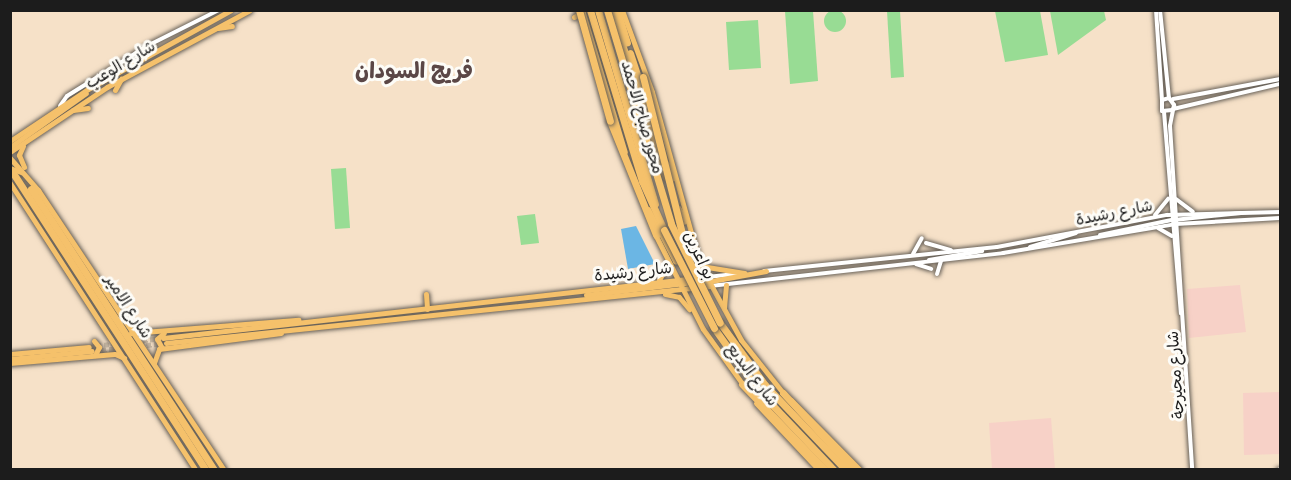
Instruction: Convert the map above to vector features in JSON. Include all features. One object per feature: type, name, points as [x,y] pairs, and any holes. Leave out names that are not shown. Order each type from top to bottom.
[{"type":"highway","name":"محور صباح الاحمد","points":[[598,10],[664,230]]},
{"type":"highway","points":[[609,10],[662,169],[684,221]]},
{"type":"highway","name":"بو اعرين","points":[[609,10],[654,171],[695,281],[717,326],[765,385],[846,470]]},
{"type":"highway","points":[[617,10],[673,177]]},
{"type":"highway","points":[[584,11],[591,49],[618,140]]},
{"type":"highway","points":[[584,11],[652,208]]},
{"type":"highway","points":[[584,11],[610,121],[656,235]]},
{"type":"highway","points":[[584,11],[652,208]]},
{"type":"highway","points":[[623,31],[643,77],[695,281]]},
{"type":"highway","name":"شارع الامير","points":[[12,171],[206,470]]},
{"type":"highway","name":"شارع الامير","points":[[31,189],[214,470]]},
{"type":"highway","name":"بو اعرين","points":[[652,208],[717,326],[759,391],[834,470]]},
{"type":"highway","points":[[742,384],[825,470]]},
{"type":"highway","points":[[783,393],[854,470]]},
{"type":"main road","name":"شارع الوعب","points":[[10,141],[88,89],[161,46],[231,10]]},
{"type":"main road","name":"شارع الوعب","points":[[12,149],[122,78],[250,10]]},
{"type":"main road","points":[[572,10],[574,17],[577,11],[584,11]]},
{"type":"main road","name":"بو اعرين","points":[[622,10],[652,92],[684,221],[695,254],[727,318],[752,355],[783,393]]},
{"type":"main road","name":"بو اعرين","points":[[584,11],[643,203],[668,261],[682,285]]},
{"type":"main road","points":[[211,30],[232,26]]},
{"type":"main road","points":[[140,51],[161,46]]},
{"type":"main road","points":[[114,90],[122,78]]},
{"type":"main road","points":[[12,149],[88,89]]},
{"type":"main road","points":[[71,110],[88,108]]},
{"type":"main road","points":[[10,136],[19,135]]},
{"type":"main road","points":[[27,177],[19,155],[28,140]]},
{"type":"main road","name":"شارع الامير","points":[[10,158],[27,177],[129,332],[224,470]]},
{"type":"main road","points":[[12,171],[27,177]]},
{"type":"main road","name":"شارع الامير","points":[[10,183],[196,470]]},
{"type":"main road","points":[[643,203],[675,261],[687,264],[695,254]]},
{"type":"main road","points":[[656,282],[666,275],[668,261]]},
{"type":"main road","points":[[695,281],[700,265],[744,273]]},
{"type":"main road","name":"شارع رشيدة","points":[[164,340],[606,296],[695,281],[708,282],[766,271]]},
{"type":"main road","points":[[578,299],[682,285],[695,281]]},
{"type":"main road","points":[[695,281],[730,335],[752,355]]},
{"type":"main road","name":"شارع رشيدة","points":[[164,340],[656,282],[682,285]]},
{"type":"main road","name":"شارع البديع","points":[[682,285],[704,329],[742,384],[819,470]]},
{"type":"main road","points":[[726,285],[722,297],[727,318]]},
{"type":"main road","points":[[426,294],[427,309]]},
{"type":"main road","points":[[606,296],[672,294],[704,329]]},
{"type":"main road","points":[[129,332],[164,340],[152,358],[161,378]]},
{"type":"main road","points":[[10,361],[99,350],[94,341]]},
{"type":"main road","points":[[10,354],[92,351],[125,359]]},
{"type":"main road","name":"شارع البديع","points":[[783,393],[860,470]]},
{"type":"street","name":"شارع الوعب","points":[[60,106],[67,96],[140,51],[219,10]]},
{"type":"street","points":[[1158,10],[1170,99]]},
{"type":"street","points":[[1158,10],[1162,100],[1210,97],[1281,79]]},
{"type":"street","points":[[1164,112],[1281,84]]},
{"type":"street","name":"شارع محيرجة","points":[[1170,99],[1175,196],[1173,219]]},
{"type":"street","name":"شارع محيرجة","points":[[1162,100],[1182,317],[1192,469]]},
{"type":"street","points":[[1144,219],[1162,212],[1169,192]]},
{"type":"street","points":[[1175,196],[1183,208],[1197,212],[1281,212]]},
{"type":"street","points":[[1094,238],[1197,212]]},
{"type":"street","points":[[1173,219],[1257,212]]},
{"type":"street","points":[[1173,219],[1190,223],[1281,218]]},
{"type":"street","name":"شارع رشيدة","points":[[708,282],[744,273],[986,249],[1144,219],[1173,219]]},
{"type":"street","name":"شارع رشيدة","points":[[708,282],[726,285],[1021,250],[1153,227],[1173,219]]},
{"type":"street","points":[[1153,227],[1174,236],[1190,223]]},
{"type":"street","points":[[1021,250],[1076,233]]},
{"type":"street","points":[[908,257],[919,251],[922,238]]},
{"type":"street","points":[[926,243],[958,251]]},
{"type":"street","points":[[928,261],[986,249]]},
{"type":"street","points":[[854,271],[930,254]]},
{"type":"street","points":[[937,274],[942,260]]},
{"type":"street","points":[[888,266],[931,269]]},
{"type":"shaded area","points":[[1240,285],[1246,332],[1189,338],[1187,289]]},
{"type":"shaded area","points":[[1280,392],[1280,454],[1244,455],[1243,393]]},
{"type":"shaded area","points":[[1051,418],[1055,469],[992,469],[989,423]]},
{"type":"green space","points":[[831,10],[839,10],[846,17],[846,25],[839,32],[831,32],[824,25],[824,17]]},
{"type":"green space","points":[[785,11],[813,11],[818,81],[790,84]]},
{"type":"green space","points":[[887,11],[900,11],[904,77],[891,78]]},
{"type":"green space","points":[[995,11],[1040,11],[1048,55],[1005,62]]},
{"type":"green space","points":[[1050,11],[1104,11],[1106,20],[1058,55]]},
{"type":"green space","points":[[758,20],[761,68],[729,70],[726,22]]},
{"type":"green space","points":[[346,168],[350,228],[335,229],[331,169]]},
{"type":"green space","points":[[535,214],[539,243],[521,245],[517,216]]},
{"type":"water","points":[[636,226],[655,264],[628,269],[621,229]]},
{"type":"tunnel","points":[[19,171],[31,189]]},
{"type":"tunnel","points":[[135,341],[162,338]]},
{"type":"tunnel","points":[[89,347],[126,342]]},
{"type":"tunnel","points":[[139,346],[162,343]]},
{"type":"tunnel","points":[[94,351],[129,347]]},
{"type":"district","name":"فريج السودان","points":[[414,71]]}]
